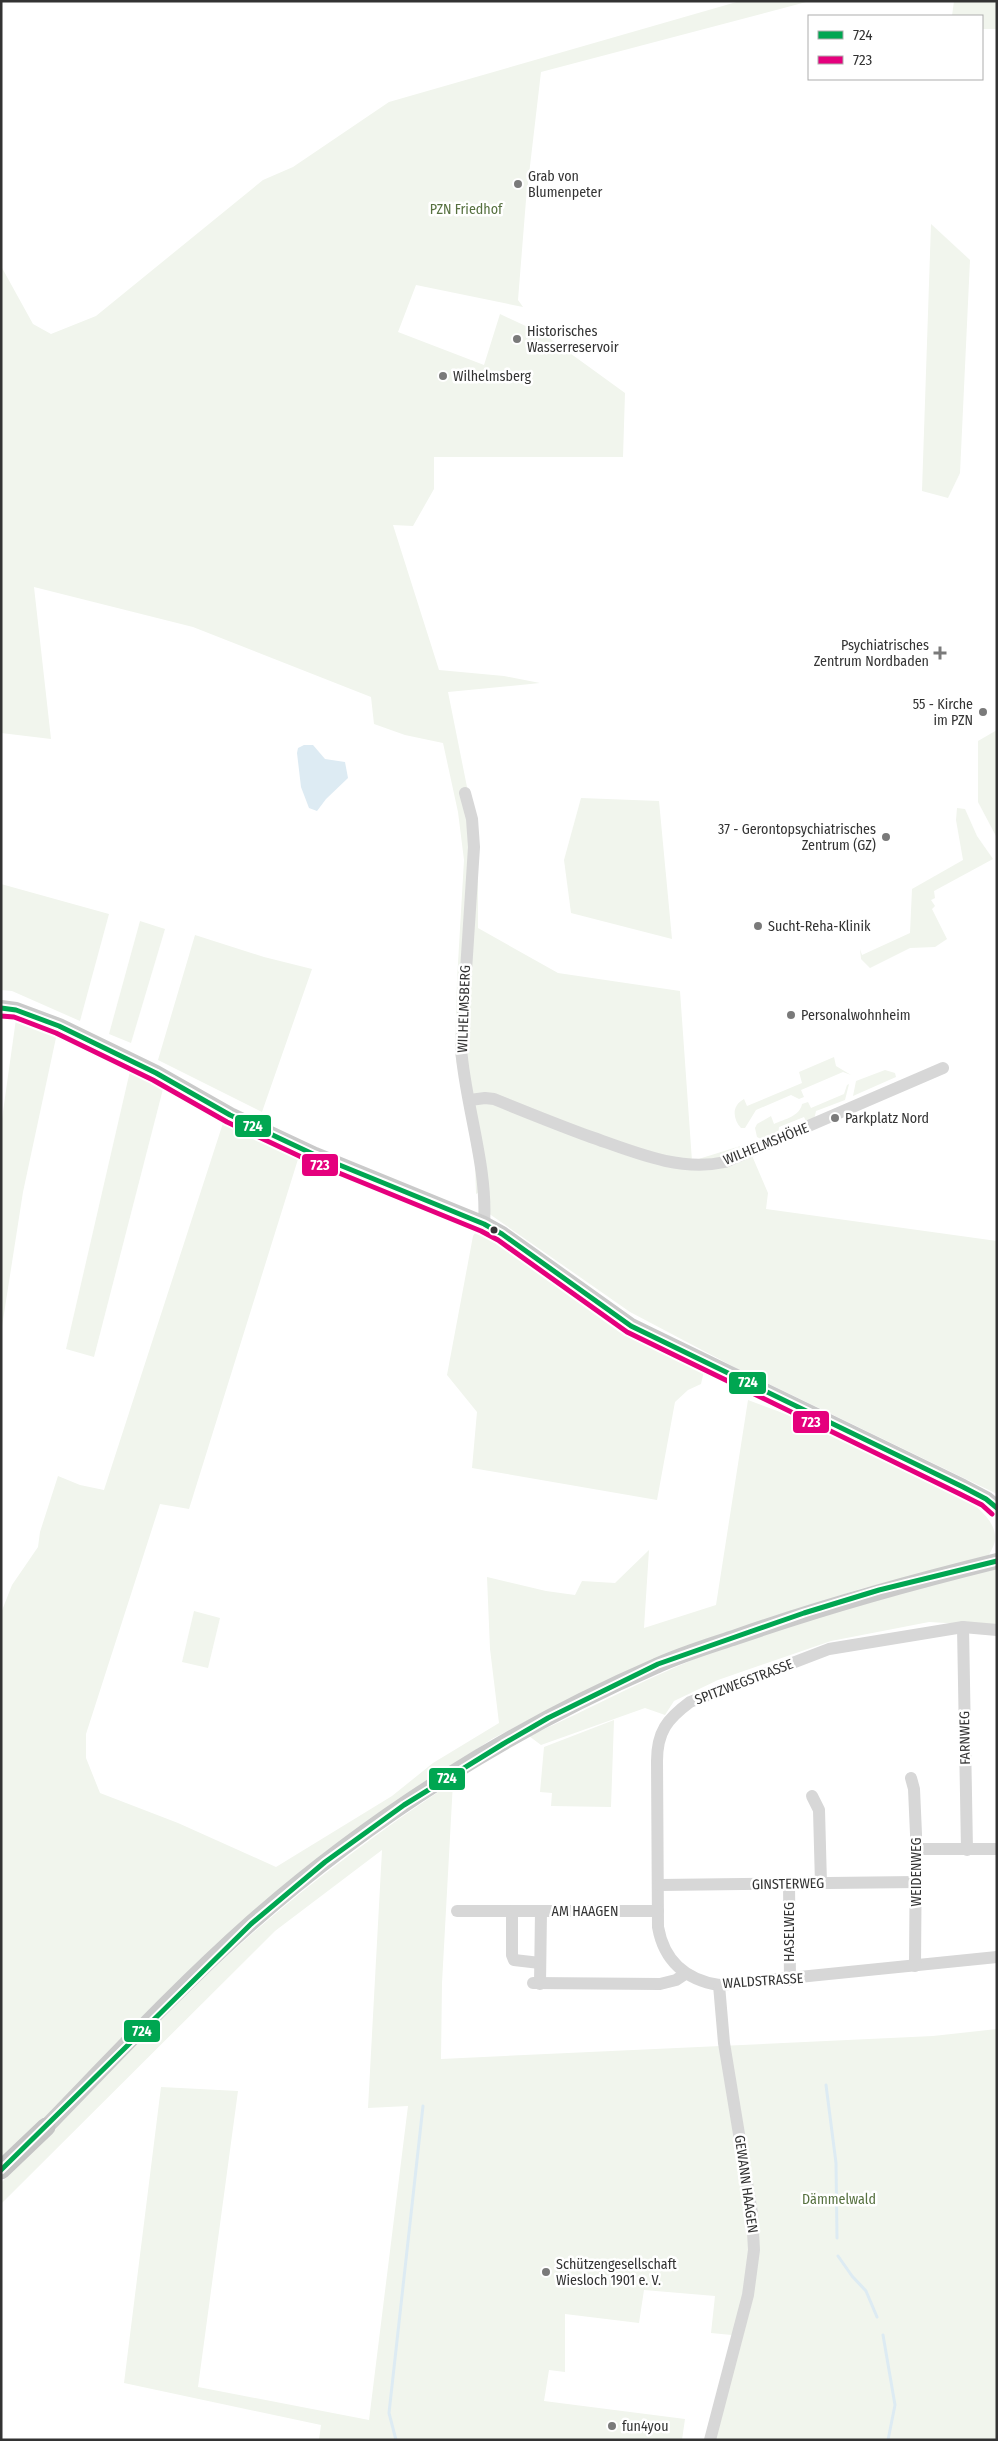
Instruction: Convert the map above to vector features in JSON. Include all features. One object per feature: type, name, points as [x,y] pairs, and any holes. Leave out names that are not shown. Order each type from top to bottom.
[{"type":"highway","points":[[1,2170],[46,2127]]},
{"type":"main road","points":[[1,1008],[16,1010],[59,1026],[156,1073],[230,1115],[315,1156],[484,1224],[502,1234],[631,1326],[964,1487],[986,1499],[997,1508]]},
{"type":"main road","points":[[46,2127],[250,1924],[326,1862],[404,1805],[503,1744],[658,1664],[879,1590],[997,1561]]},
{"type":"street","name":"WILHELMSBERG","points":[[465,793],[472,819],[474,847],[461,1048],[463,1072],[470,1100],[484,1224]]},
{"type":"street","name":"WILHELMSHÖHE","points":[[470,1100],[494,1099],[624,1148],[680,1164],[718,1164],[897,1089],[942,1068]]},
{"type":"street","name":"SPITZWEGSTRASSE","points":[[685,1974],[667,1956],[661,1942],[658,1911],[657,1743],[662,1730],[676,1712],[690,1702],[829,1649],[964,1627],[997,1630]]},
{"type":"street","name":"FARNWEG","points":[[964,1627],[968,1850]]},
{"type":"street","name":"WEIDENWEG","points":[[911,1778],[914,1789],[917,1882],[915,1966]]},
{"type":"street","points":[[812,1796],[818,1810],[821,1884]]},
{"type":"street","points":[[916,1849],[997,1849]]},
{"type":"street","name":"GINSTERWEG","points":[[659,1885],[917,1882]]},
{"type":"street","name":"HASELWEG","points":[[789,1884],[790,1980]]},
{"type":"street","name":"AM HAAGEN","points":[[457,1911],[658,1911]]},
{"type":"street","points":[[512,1911],[512,1955],[514,1960],[540,1962]]},
{"type":"street","points":[[541,1911],[540,1962],[536,1984],[660,1984],[676,1980],[685,1974]]},
{"type":"street","name":"WALDSTRASSE","points":[[685,1974],[702,1982],[719,1985],[790,1980],[997,1957]]},
{"type":"street","name":"GEWANN HAAGEN","points":[[710,2440],[748,2295],[754,2250],[752,2213],[724,2043],[719,1985]]},
{"type":"green space","name":"PZN Friedhof","points":[[740,1],[810,1],[541,72],[526,200],[518,300],[523,307],[416,285],[398,332],[484,365],[500,314],[545,335],[625,393],[623,457],[434,457],[434,489],[413,526],[393,525],[439,670],[504,676],[540,683],[448,692],[471,807],[478,822],[478,928],[558,973],[680,991],[692,1161],[747,1144],[768,1193],[766,1209],[997,1241],[997,1494],[738,1369],[630,1312],[488,1213],[486,1189],[476,1194],[475,1165],[455,1053],[464,860],[458,812],[443,743],[405,735],[374,724],[371,697],[193,627],[34,587],[51,739],[1,733],[1,266],[33,324],[51,334],[96,316],[263,180],[293,167],[389,102]]},
{"type":"green space","points":[[954,1],[997,1],[997,29],[983,29],[983,15],[952,15]]},
{"type":"green space","points":[[931,224],[970,260],[960,473],[948,498],[922,491]]},
{"type":"green space","points":[[997,730],[997,838],[978,802],[978,741]]},
{"type":"green space","points":[[581,798],[659,801],[672,939],[571,913],[564,860]]},
{"type":"green space","points":[[957,808],[965,809],[977,836],[993,859],[934,891],[935,898],[931,900],[935,906],[932,909],[947,939],[935,947],[910,948],[870,968],[861,959],[860,949],[862,955],[910,933],[912,889],[963,860],[956,820]]},
{"type":"green space","points":[[1,884],[109,914],[80,1021],[12,991],[1,990]]},
{"type":"green space","points":[[140,921],[165,929],[131,1043],[109,1034]]},
{"type":"green space","points":[[195,935],[264,957],[312,969],[262,1112],[158,1060]]},
{"type":"green space","points":[[16,1019],[57,1033],[23,1192],[1,1333],[1,1126]]},
{"type":"green space","points":[[834,1057],[836,1066],[851,1075],[843,1072],[801,1090],[804,1097],[799,1099],[791,1095],[756,1110],[745,1128],[741,1128],[738,1124],[735,1117],[735,1109],[744,1099],[747,1106],[802,1083],[799,1072]]},
{"type":"green space","points":[[885,1070],[895,1073],[896,1077],[853,1096],[856,1081]]},
{"type":"green space","points":[[130,1071],[163,1089],[94,1357],[66,1349]]},
{"type":"green space","points":[[849,1084],[845,1100],[816,1111],[814,1120],[807,1123],[804,1117],[779,1127],[778,1136],[763,1140],[757,1137],[755,1128],[757,1124],[771,1116],[774,1124],[787,1119],[801,1108],[802,1104],[808,1102],[811,1108],[844,1094]]},
{"type":"green space","points":[[224,1120],[299,1156],[189,1509],[160,1504],[86,1734],[86,1758],[100,1793],[178,1823],[276,1867],[392,1796],[433,1763],[499,1723],[490,1649],[487,1577],[546,1591],[575,1595],[582,1581],[615,1583],[649,1550],[644,1628],[716,1605],[748,1400],[847,1437],[907,1473],[913,1471],[950,1490],[976,1507],[986,1517],[993,1527],[995,1541],[988,1557],[860,1589],[785,1613],[538,1715],[492,1739],[403,1798],[342,1842],[1,2161],[1,1613],[12,1585],[38,1547],[40,1532],[58,1476],[80,1485],[104,1490]]},
{"type":"green space","points":[[477,1230],[518,1255],[589,1308],[650,1344],[704,1371],[701,1384],[688,1390],[675,1402],[657,1500],[472,1468],[477,1412],[447,1375],[473,1236]]},
{"type":"green space","points":[[997,1568],[997,1626],[929,1622],[831,1641],[718,1680],[674,1701],[665,1715],[645,1708],[541,1745],[529,1736],[650,1678],[758,1635],[825,1614]]},
{"type":"green space","points":[[194,1611],[220,1618],[208,1668],[182,1662]]},
{"type":"green space","points":[[614,1720],[611,1807],[551,1806],[552,1793],[540,1792],[544,1747]]},
{"type":"green space","name":"Dämmelwald","points":[[453,1782],[442,1983],[441,2059],[933,2036],[997,2029],[997,2440],[707,2440],[742,2336],[711,2333],[715,2296],[644,2290],[639,2323],[565,2314],[565,2372],[549,2370],[544,2401],[685,2419],[682,2440],[319,2440],[321,2425],[124,2383],[161,2087],[238,2091],[198,2387],[369,2420],[408,2106],[368,2108],[382,1850],[275,1931],[1,2204],[1,2183],[156,2023],[254,1932],[351,1854]]},
{"type":"shaded area","points":[[304,745],[313,745],[325,759],[345,762],[348,778],[326,799],[317,811],[309,808],[301,787],[297,753],[298,748]]},
{"type":"waterway","points":[[826,2085],[836,2163],[837,2238]]},
{"type":"waterway","points":[[396,2440],[389,2413],[423,2106]]},
{"type":"waterway","points":[[838,2256],[852,2276],[866,2291],[877,2317]]},
{"type":"waterway","points":[[883,2335],[895,2405],[888,2440]]},
{"type":"transit line","name":"724","points":[[1,1008],[16,1010],[59,1026],[156,1073],[230,1115],[315,1155],[484,1224],[502,1234],[631,1326],[963,1487],[986,1499],[997,1508]]},
{"type":"transit line","name":"723","points":[[1,1016],[14,1017],[56,1033],[153,1080],[227,1122],[312,1162],[481,1231],[498,1240],[627,1332],[960,1494],[982,1505],[992,1514]]},
{"type":"transit line","name":"724","points":[[1,2170],[251,1924],[325,1862],[404,1805],[503,1744],[548,1718],[658,1664],[804,1613],[879,1590],[997,1561]]},
{"type":"place","name":"Grab von Blumenpeter","points":[[518,184]]},
{"type":"place","name":"Historisches Wasserreservoir","points":[[517,339]]},
{"type":"place","name":"Wilhelmsberg","points":[[443,376]]},
{"type":"place","name":"Psychiatrisches Zentrum Nordbaden","points":[[940,653]]},
{"type":"place","name":"55 - Kirche im PZN","points":[[983,712]]},
{"type":"place","name":"37 - Gerontopsychiatrisches Zentrum (GZ)","points":[[886,837]]},
{"type":"place","name":"Sucht-Reha-Klinik","points":[[758,926]]},
{"type":"place","name":"Personalwohnheim","points":[[791,1015]]},
{"type":"place","name":"Parkplatz Nord","points":[[835,1118]]},
{"type":"place","name":"Schützengesellschaft Wiesloch 1901 e. V.","points":[[546,2272]]},
{"type":"place","name":"fun4you","points":[[612,2426]]}]
